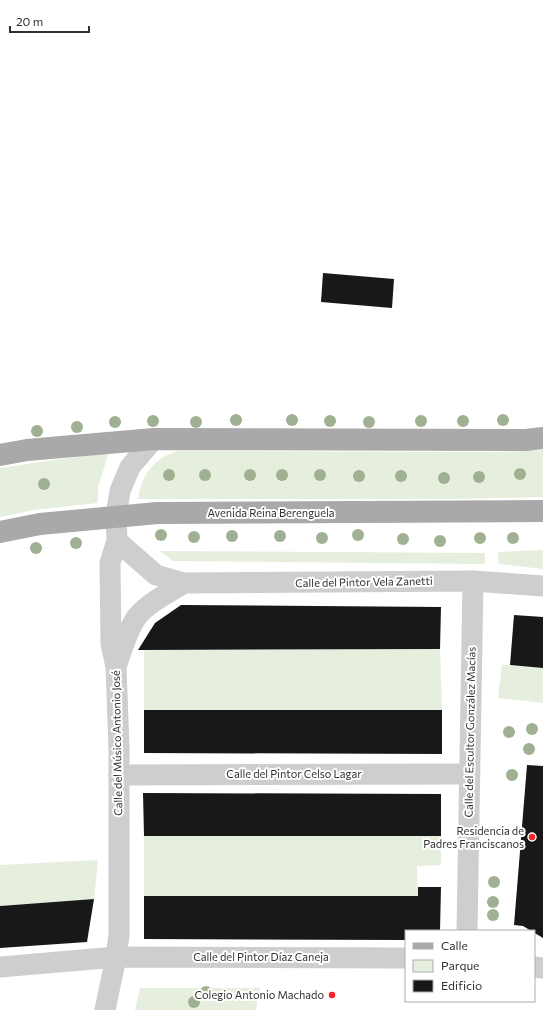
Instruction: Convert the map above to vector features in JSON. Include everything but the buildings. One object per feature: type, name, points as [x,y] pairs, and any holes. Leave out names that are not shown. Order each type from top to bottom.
[{"type":"main road","points":[[0,455],[27,450],[154,439],[526,440],[543,438]]},
{"type":"main road","name":"Avenida Reina Berenguela","points":[[0,532],[40,524],[157,513],[543,511]]},
{"type":"street","name":"Calle del Músico Antonio José","points":[[105,1010],[119,935],[119,775],[116,667],[111,643],[110,563],[117,541],[116,516],[120,491],[130,467],[154,439]]},
{"type":"street","name":"Calle del Pintor Vela Zanetti","points":[[117,541],[156,575],[184,583],[473,580],[543,586]]},
{"type":"street","name":"Calle del Escultor González Macías","points":[[467,930],[473,580]]},
{"type":"street","points":[[116,667],[126,637],[137,617],[154,602],[184,583]]},
{"type":"street","name":"Calle del Pintor Celso Lagar","points":[[119,775],[470,774]]},
{"type":"street","name":"Calle del Pintor Díaz Caneja","points":[[0,967],[116,957],[405,958]]},
{"type":"green space","points":[[543,450],[543,497],[458,499],[138,499],[142,482],[155,463],[169,454],[178,451],[498,452]]},
{"type":"green space","points":[[109,452],[98,487],[98,503],[34,510],[0,517],[0,468]]},
{"type":"green space","points":[[543,550],[543,569],[499,564],[498,552]]},
{"type":"green space","points":[[160,551],[485,553],[485,564],[173,561]]},
{"type":"green space","points":[[440,649],[442,710],[144,710],[144,650]]},
{"type":"green space","points":[[502,665],[543,668],[543,703],[498,698]]},
{"type":"green space","points":[[144,836],[441,836],[441,865],[417,866],[418,896],[144,896]]},
{"type":"green space","points":[[98,860],[94,899],[0,906],[0,865]]},
{"type":"green space","points":[[140,988],[260,988],[256,1010],[135,1010]]},
{"type":"place","name":"Residencia de Padres Franciscanos","points":[[532,837]]},
{"type":"place","name":"Colegio Antonio Machado","points":[[332,995]]}]
